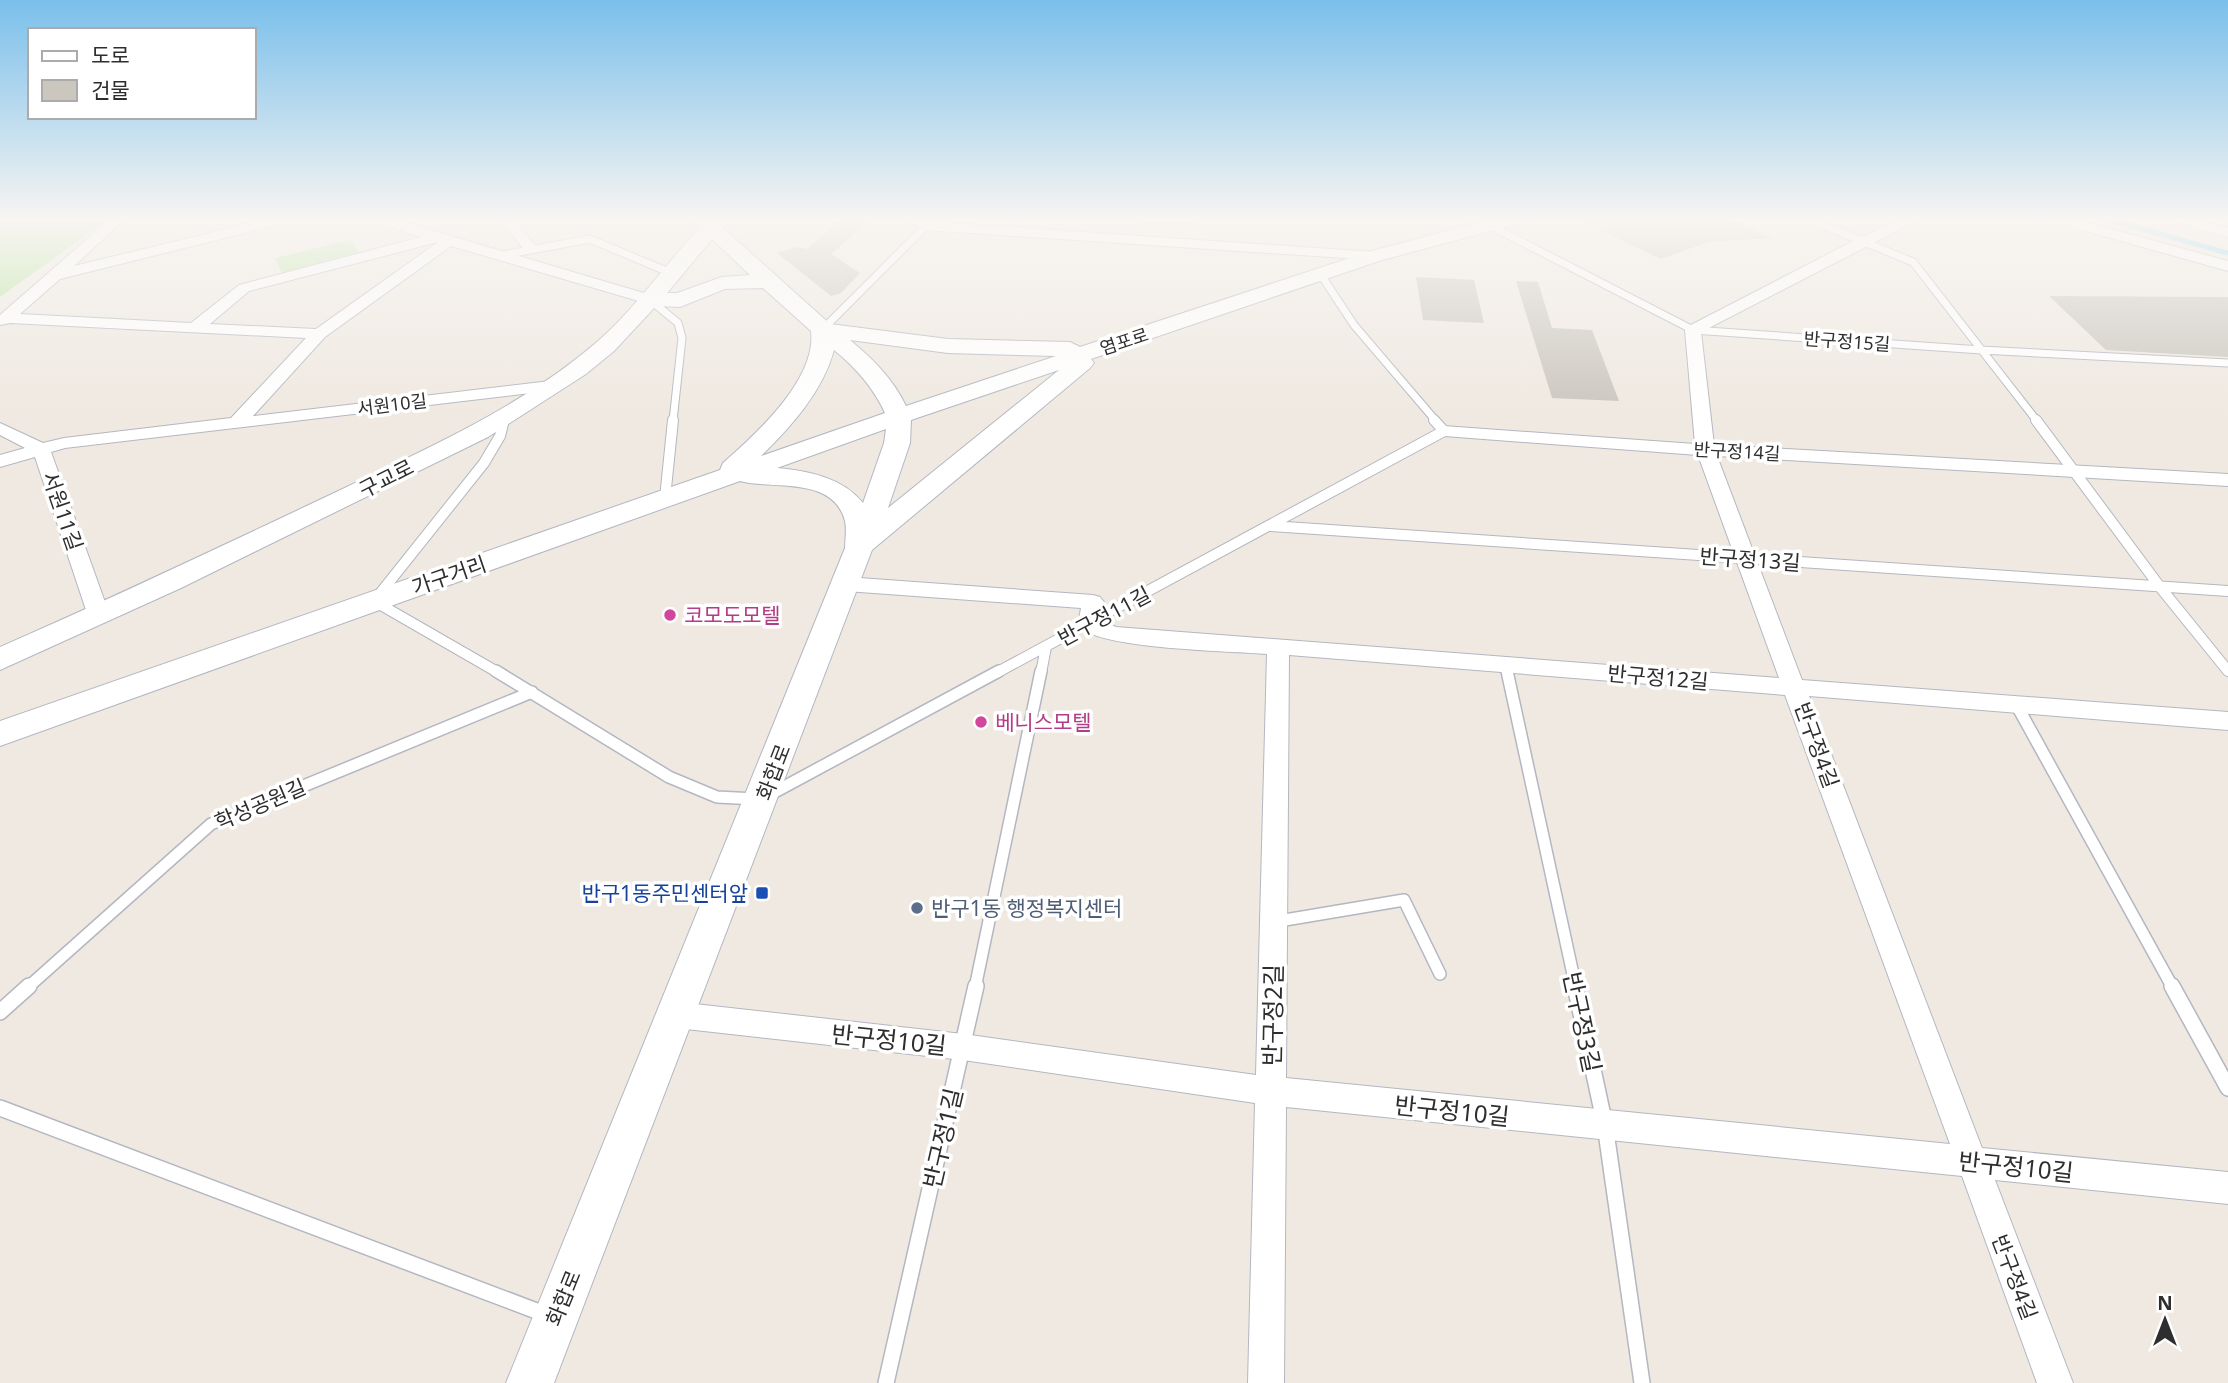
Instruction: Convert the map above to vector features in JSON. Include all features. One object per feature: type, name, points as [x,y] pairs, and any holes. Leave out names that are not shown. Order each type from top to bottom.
[{"type":"main road","name":"구교로","points":[[0,659],[99,616],[393,475],[506,414],[606,346],[661,285]]},
{"type":"main road","points":[[648,299],[680,300],[718,285]]},
{"type":"main road","points":[[771,285],[858,358],[886,389],[899,416]]},
{"type":"main road","name":"염포로","points":[[899,416],[1292,285]]},
{"type":"main road","points":[[822,330],[983,348],[1066,349],[1106,346]]},
{"type":"main road","points":[[719,479],[765,438],[797,398],[824,350],[826,338],[822,330]]},
{"type":"main road","points":[[859,551],[896,514],[1074,368],[1106,346]]},
{"type":"main road","name":"가구거리","points":[[0,734],[899,416]]},
{"type":"main road","name":"화합로","points":[[530,1383],[859,551],[897,443],[899,416]]},
{"type":"main road","points":[[719,479],[779,476],[800,479],[833,490],[853,508],[858,521],[859,551]]},
{"type":"street","points":[[3,320],[46,285]]},
{"type":"street","points":[[194,328],[244,288],[258,285]]},
{"type":"street","points":[[235,424],[319,334],[383,285]]},
{"type":"street","points":[[593,285],[648,299]]},
{"type":"street","points":[[1693,330],[1780,285]]},
{"type":"street","points":[[3,320],[319,334]]},
{"type":"street","name":"반구정4길","points":[[1693,330],[1705,450],[2056,1383]]},
{"type":"street","name":"서원10길","points":[[0,461],[64,443],[550,386]]},
{"type":"street","name":"서원11길","points":[[0,428],[41,449],[99,616]]},
{"type":"street","name":"반구정14길","points":[[1444,431],[1705,450],[2228,480]]},
{"type":"street","points":[[846,584],[1093,602],[1090,624]]},
{"type":"street","name":"반구정12길","points":[[1090,624],[1112,634],[1796,689],[2228,720]]},
{"type":"street","name":"반구정2길","points":[[1266,1383],[1278,647]]},
{"type":"street","name":"반구정10길","points":[[677,1015],[963,1048],[1271,1091],[2228,1188]]},
{"type":"lane","points":[[822,330],[865,285]]},
{"type":"lane","points":[[1327,285],[1354,325],[1444,431]]},
{"type":"lane","name":"반구정15길","points":[[1609,285],[1693,330],[1982,350],[2228,363]]},
{"type":"lane","points":[[1931,285],[2075,470],[2160,587],[2228,671]]},
{"type":"lane","points":[[648,299],[678,323],[682,338],[665,498]]},
{"type":"lane","points":[[506,414],[500,436],[484,463],[374,601],[532,692],[669,777],[717,797],[762,799]]},
{"type":"lane","name":"반구정11길","points":[[762,799],[1444,431]]},
{"type":"lane","name":"반구정13길","points":[[1271,526],[2228,592]]},
{"type":"lane","name":"반구정1길","points":[[886,1383],[963,1048],[1046,647]]},
{"type":"lane","name":"반구정3길","points":[[1507,665],[1605,1125],[1642,1383]]},
{"type":"lane","name":"학성공원길","points":[[0,1012],[211,824],[532,692]]},
{"type":"lane","points":[[2016,704],[2228,1088]]},
{"type":"lane","points":[[1273,922],[1404,900],[1440,974]]},
{"type":"lane","points":[[0,1108],[555,1317]]},
{"type":"green space","points":[[0,285],[17,285],[0,297]]},
{"type":"building","points":[[817,285],[849,285],[841,293],[831,296]]},
{"type":"building","points":[[1417,285],[1475,285],[1484,323],[1423,320]]},
{"type":"building","points":[[1517,285],[1539,285],[1552,328],[1592,330],[1619,401],[1552,398]]},
{"type":"building","points":[[2049,296],[2228,297],[2228,357],[2106,350]]},
{"type":"place","name":"코모도모텔","points":[[670,615]]},
{"type":"place","name":"베니스모텔","points":[[981,722]]},
{"type":"place","name":"반구1동주민센터앞","points":[[762,893]]},
{"type":"place","name":"반구1동 행정복지센터","points":[[917,908]]}]
